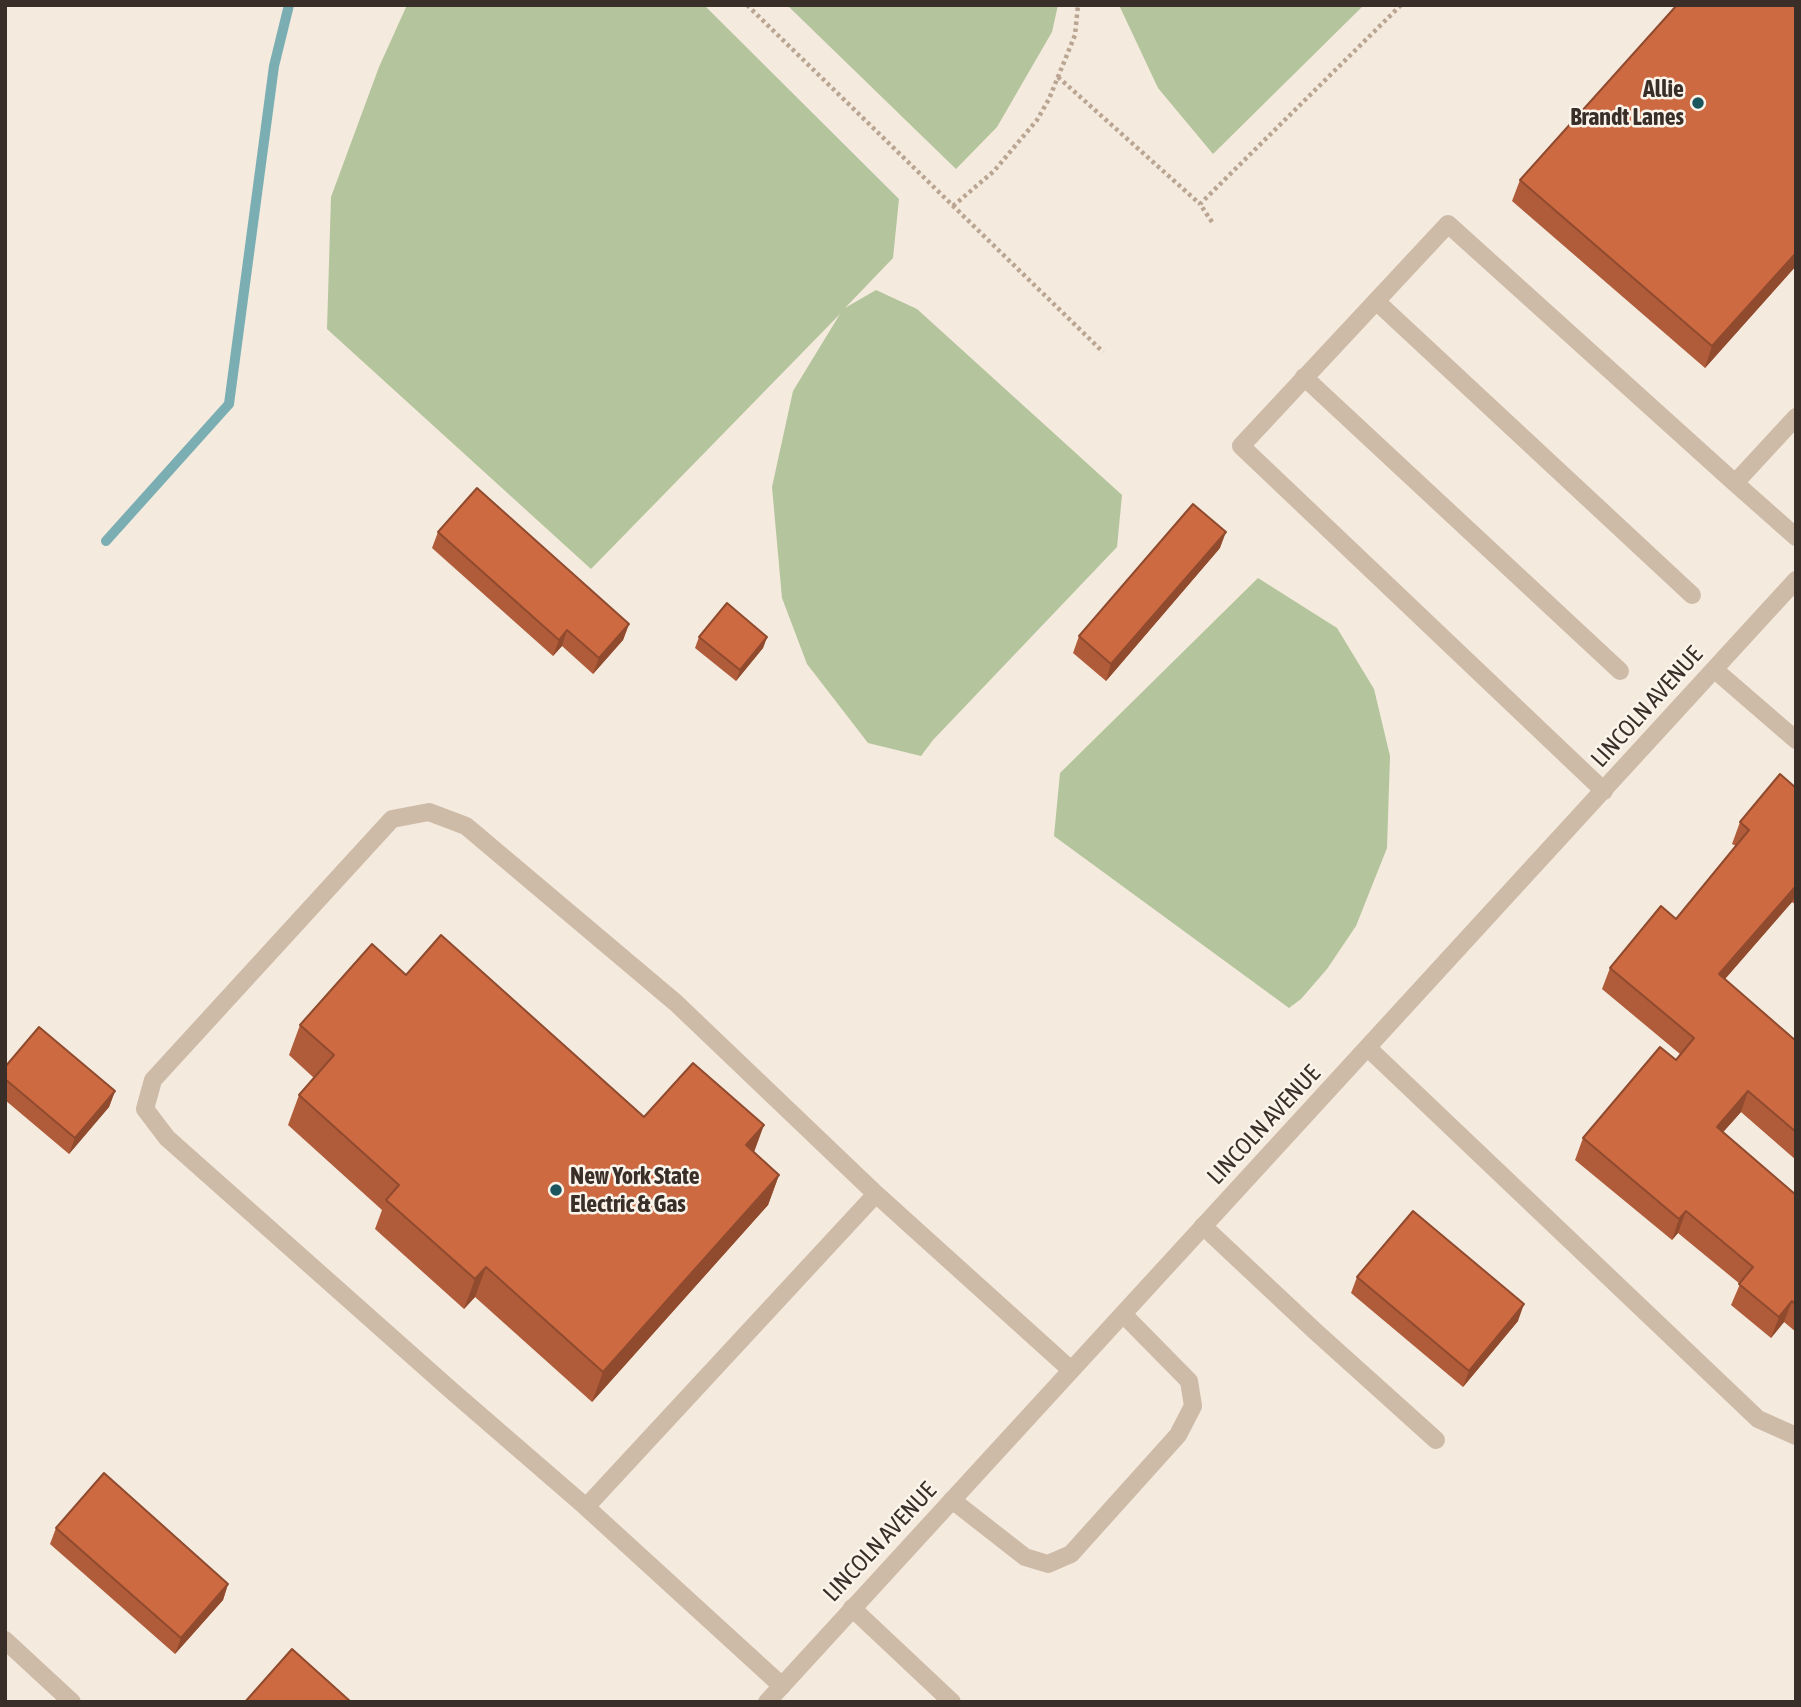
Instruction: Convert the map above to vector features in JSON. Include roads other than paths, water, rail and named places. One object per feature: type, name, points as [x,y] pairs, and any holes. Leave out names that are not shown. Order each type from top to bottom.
[{"type":"street","points":[[1604,791],[1241,446],[1448,224],[1796,537]]},
{"type":"street","points":[[1376,301],[1692,595]]},
{"type":"street","points":[[1304,377],[1620,671]]},
{"type":"street","points":[[1735,483],[1796,417]]},
{"type":"street","name":"LINCOLN AVENUE","points":[[767,1702],[1796,580]]},
{"type":"street","points":[[1715,670],[1796,740]]},
{"type":"street","points":[[782,1686],[586,1507],[167,1138],[145,1110],[153,1080],[392,819],[429,812],[466,826],[676,1003],[876,1194],[1071,1370]]},
{"type":"street","points":[[1368,1048],[1758,1419],[1796,1436]]},
{"type":"street","points":[[586,1507],[876,1194]]},
{"type":"street","points":[[1203,1226],[1436,1440]]},
{"type":"street","points":[[952,1500],[1025,1557],[1048,1564],[1071,1554],[1178,1435],[1193,1406],[1189,1381],[1122,1314]]},
{"type":"street","points":[[852,1608],[952,1702]]},
{"type":"street","points":[[5,1640],[72,1702]]},
{"type":"waterway","points":[[106,541],[229,404],[274,66],[289,5]]},
{"type":"place","name":"Allie Brandt Lanes","points":[[1698,103]]},
{"type":"place","name":"New York State Electric & Gas","points":[[556,1190]]}]
